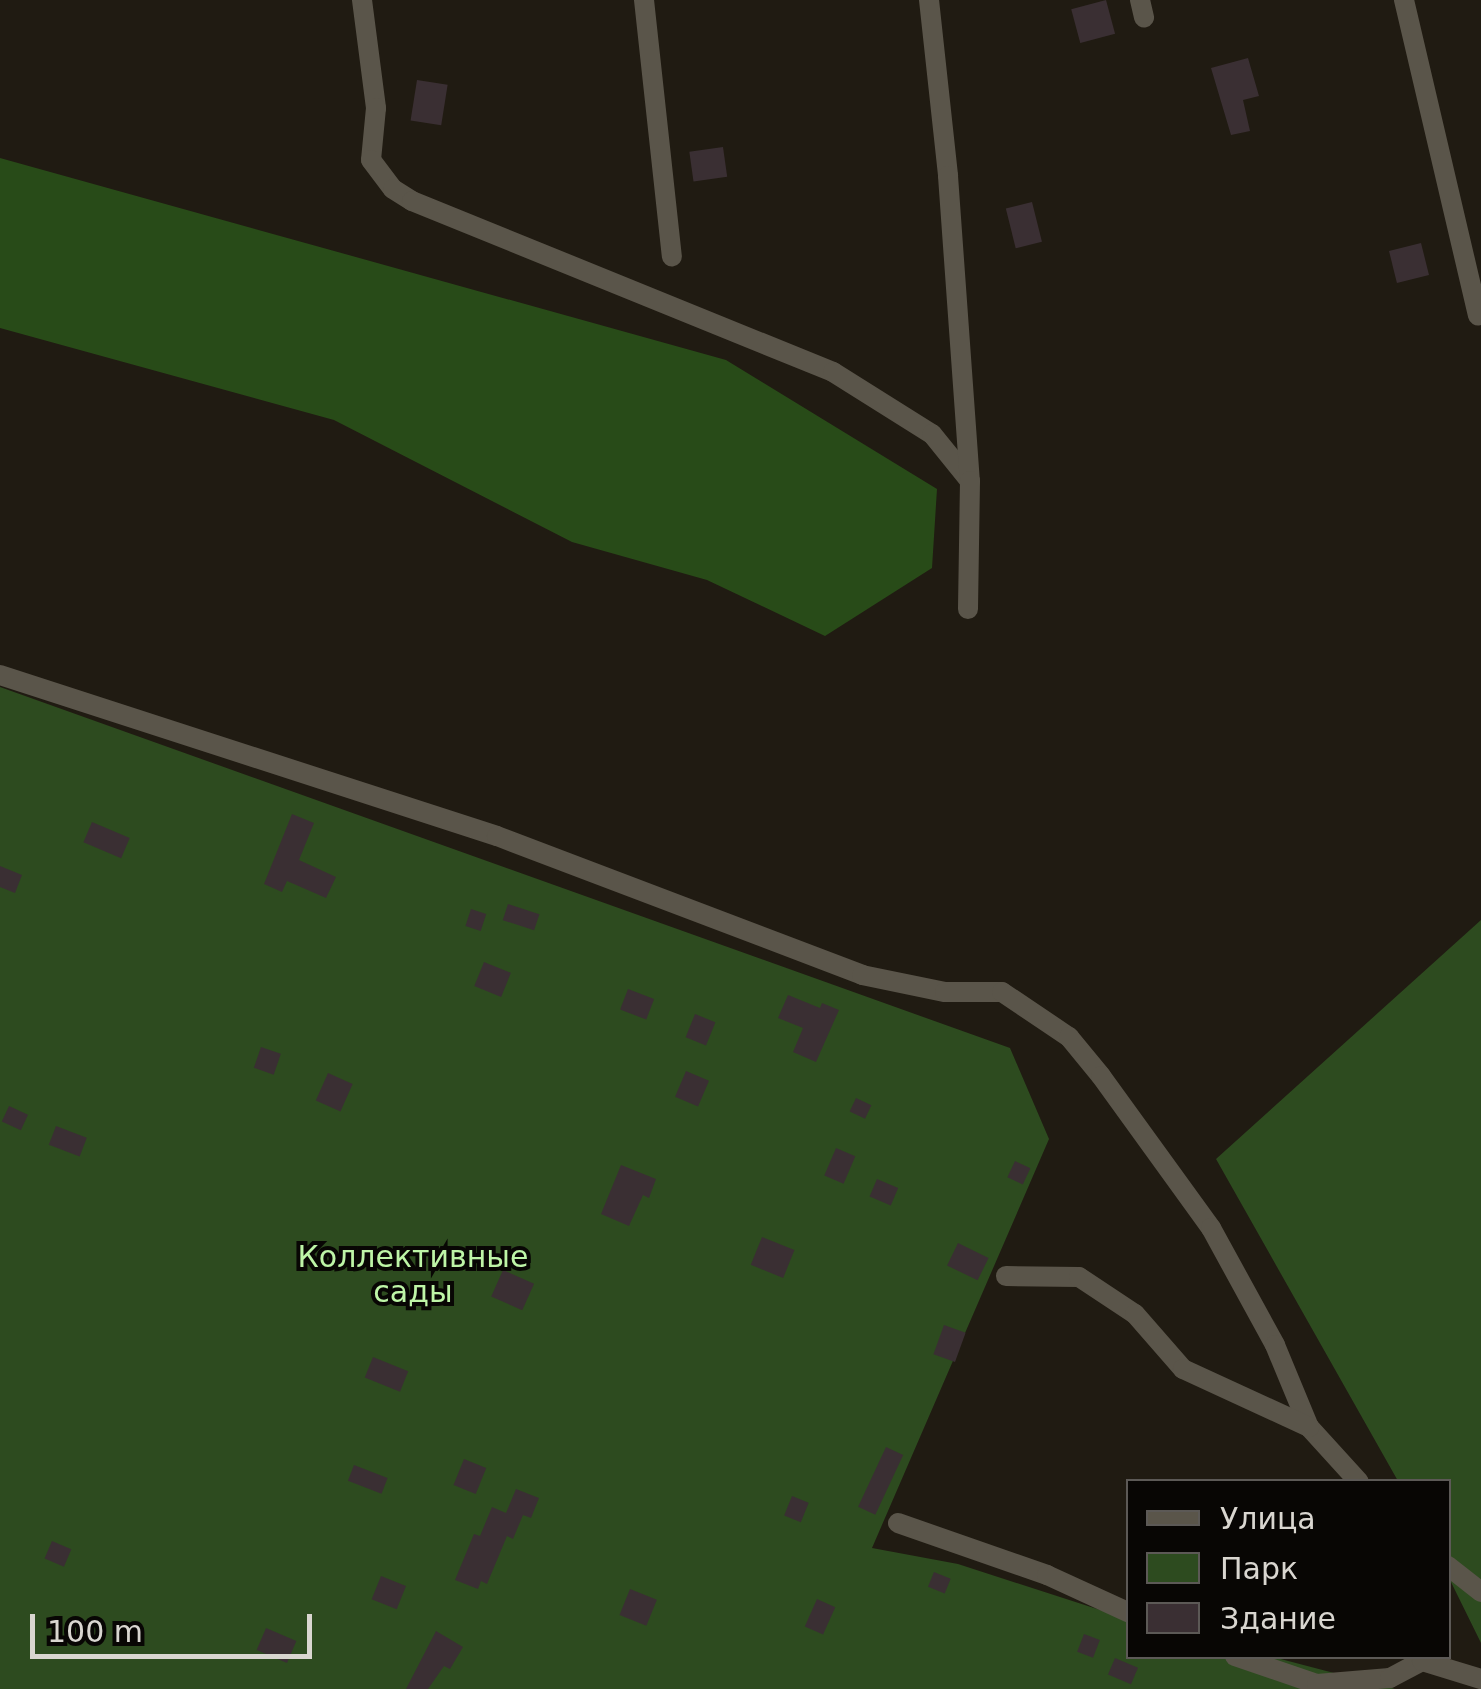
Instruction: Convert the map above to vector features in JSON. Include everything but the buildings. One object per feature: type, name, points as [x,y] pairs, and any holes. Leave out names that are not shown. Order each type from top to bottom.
[{"type":"street","points":[[362,0],[376,108],[372,160],[392,189],[412,202],[622,282],[832,372],[932,434],[970,481]]},
{"type":"street","points":[[644,0],[672,256]]},
{"type":"street","points":[[929,0],[948,176],[970,481],[968,609]]},
{"type":"street","points":[[1404,0],[1478,314]]},
{"type":"street","points":[[0,675],[348,792],[497,836],[862,975],[945,992],[1002,992],[1069,1037],[1211,1228],[1275,1344],[1309,1427],[1356,1479]]},
{"type":"street","points":[[1006,1276],[1078,1276],[1135,1314],[1183,1369],[1309,1427]]},
{"type":"street","points":[[898,1522],[1047,1574],[1126,1611]]},
{"type":"street","points":[[1451,1568],[1481,1592]]},
{"type":"street","points":[[1244,1659],[1317,1684],[1390,1678],[1423,1659],[1481,1680]]},
{"type":"green space","points":[[0,158],[726,360],[937,489],[932,568],[825,636],[707,580],[572,542],[334,420],[0,328]]},
{"type":"green space","name":"Коллективные сады","points":[[0,687],[1010,1048],[1049,1139],[872,1548],[958,1564],[1126,1618],[1126,1659],[1281,1659],[1395,1689],[0,1689]]},
{"type":"green space","points":[[1481,920],[1481,1643],[1451,1582],[1451,1479],[1397,1479],[1216,1159]]}]
